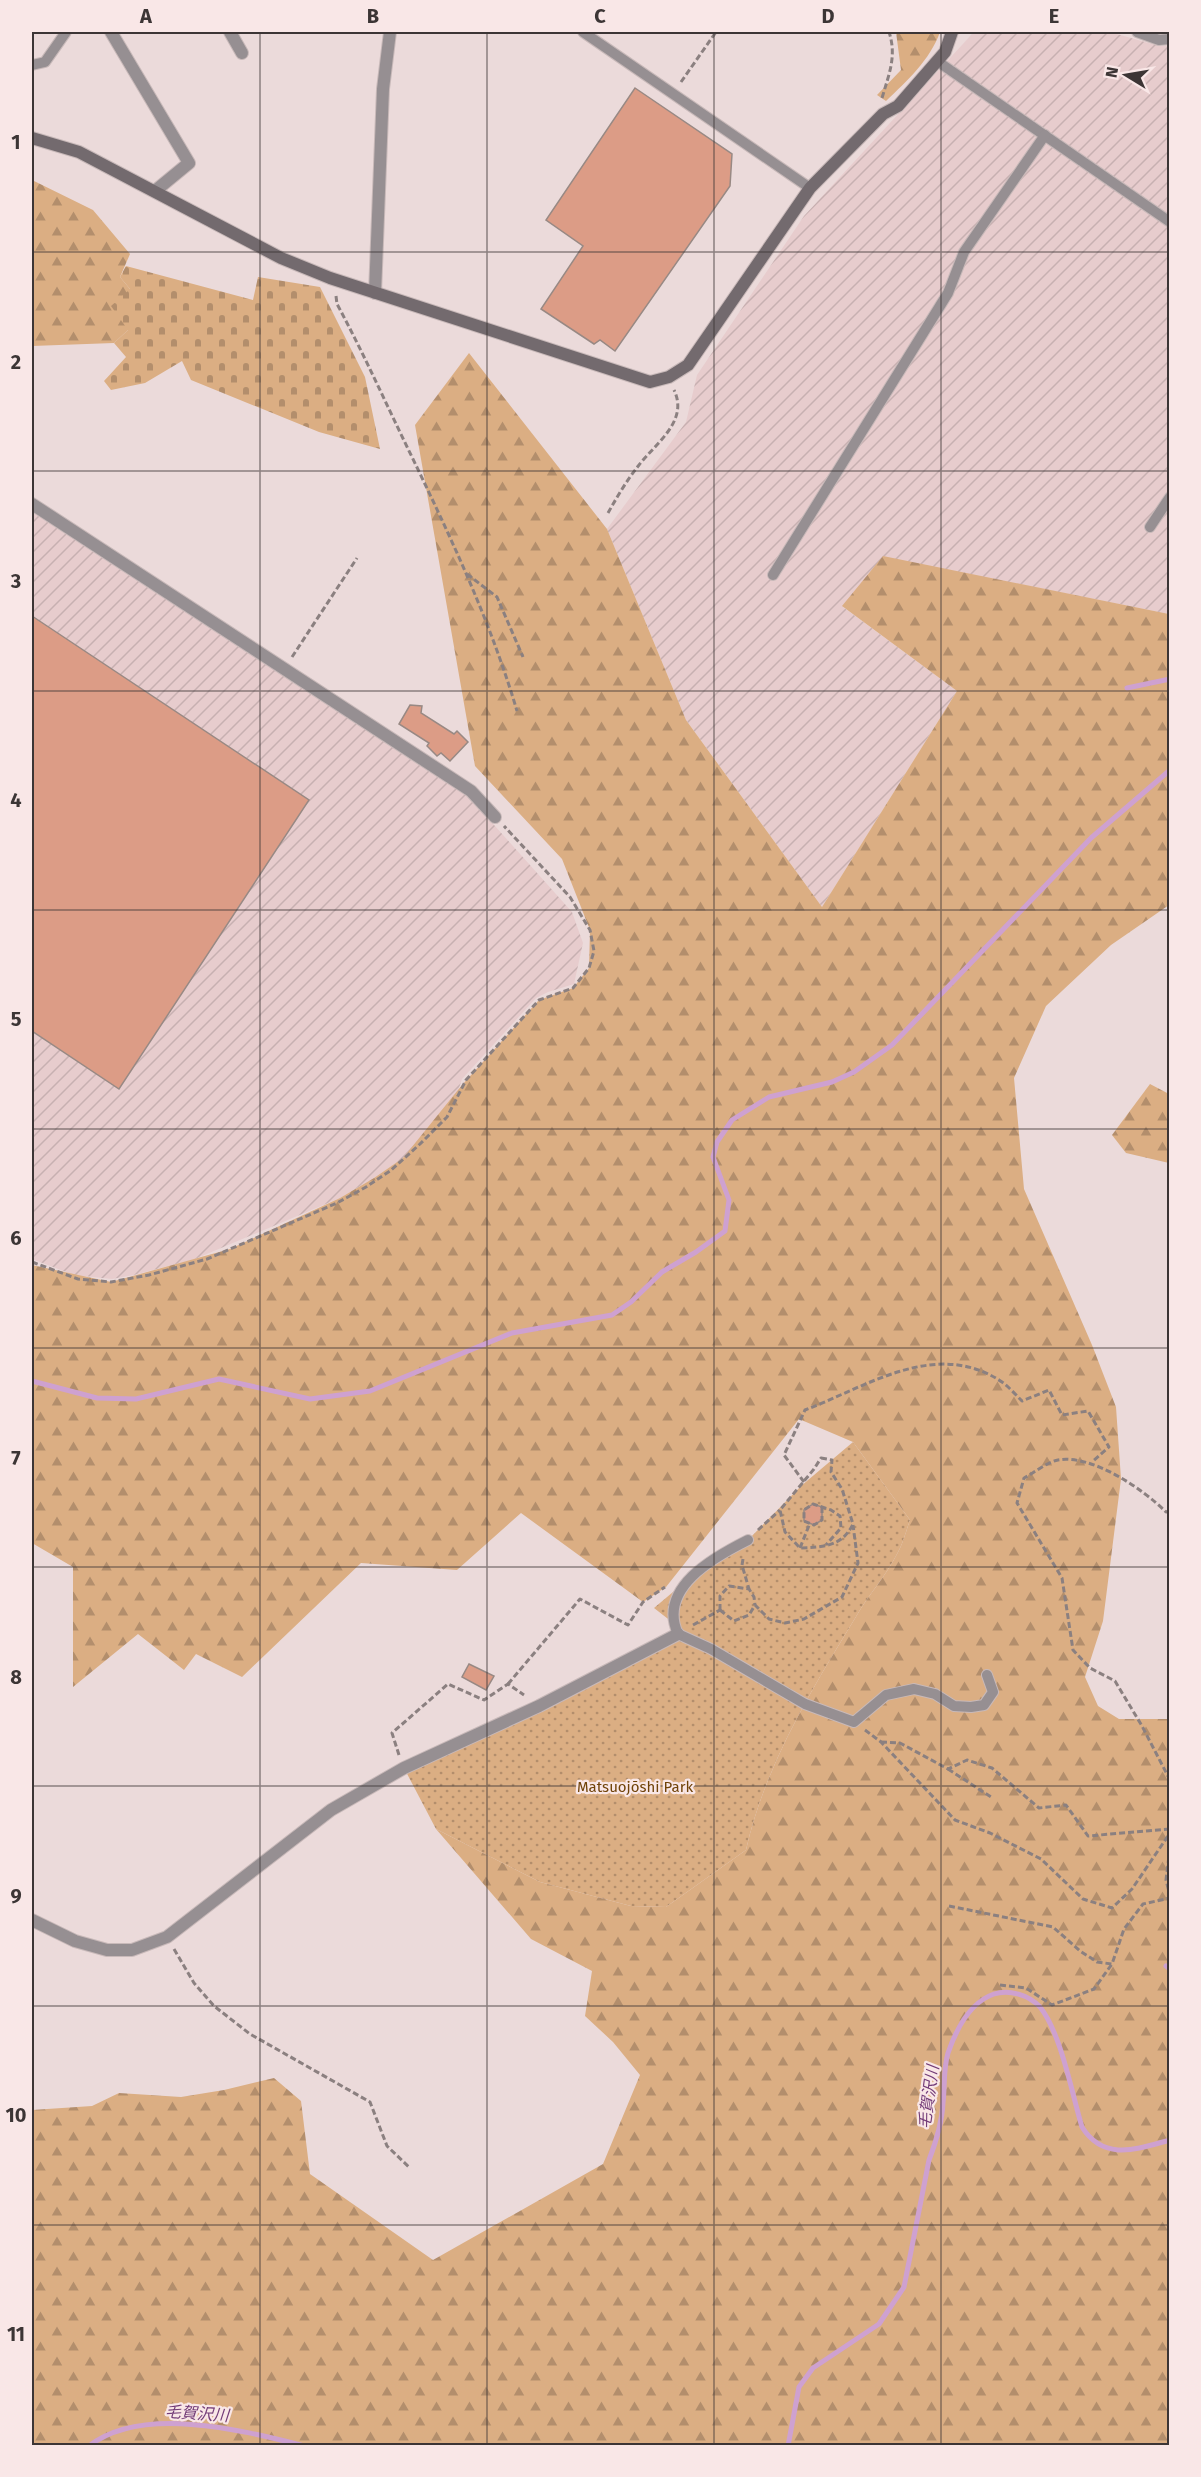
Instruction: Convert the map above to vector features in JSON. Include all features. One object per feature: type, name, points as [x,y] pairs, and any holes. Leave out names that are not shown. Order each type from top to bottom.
[{"type":"street","points":[[111,32],[189,163],[155,191]]},
{"type":"street","points":[[230,32],[242,53]]},
{"type":"street","points":[[375,292],[383,89],[390,32]]},
{"type":"street","points":[[32,138],[79,152],[281,258],[335,279],[650,382],[669,377],[688,365],[810,188],[883,114],[898,106],[945,52],[952,32]]},
{"type":"street","points":[[32,504],[471,791],[495,817]]},
{"type":"street","points":[[32,1920],[75,1941],[107,1950],[132,1950],[166,1937],[331,1810],[404,1768],[539,1706],[678,1634]]},
{"type":"lane","points":[[32,65],[45,62],[66,32]]},
{"type":"lane","points":[[583,32],[810,188]]},
{"type":"lane","points":[[1137,32],[1159,40],[1170,39]]},
{"type":"lane","points":[[937,61],[1170,222]]},
{"type":"lane","points":[[773,574],[948,293],[964,252],[1044,135]]},
{"type":"lane","points":[[1150,527],[1170,497]]},
{"type":"lane","points":[[748,1540],[718,1555],[692,1576],[672,1609],[672,1622],[678,1634],[711,1648],[805,1704],[854,1722],[886,1695],[914,1689],[934,1694],[954,1706],[984,1705],[993,1692],[987,1675]]},
{"type":"path","points":[[673,93],[716,32]]},
{"type":"path","points":[[883,114],[880,105],[894,53],[889,32]]},
{"type":"path","points":[[335,279],[337,304],[436,507],[501,657],[517,711]]},
{"type":"path","points":[[608,513],[639,464],[670,430],[678,415],[679,400],[669,377]]},
{"type":"path","points":[[284,668],[357,558]]},
{"type":"path","points":[[465,573],[497,597],[523,657]]},
{"type":"path","points":[[32,1262],[78,1279],[111,1282],[149,1275],[207,1259],[337,1203],[390,1171],[420,1144],[447,1117],[466,1080],[538,1000],[573,988],[589,968],[594,951],[590,930],[570,897],[495,817]]},
{"type":"path","points":[[804,1482],[784,1455],[805,1410],[901,1369],[944,1362],[974,1368],[1002,1382],[1022,1401],[1049,1390],[1062,1415],[1088,1411],[1109,1447],[1091,1463]]},
{"type":"path","points":[[755,1605],[769,1619],[784,1623],[804,1619],[842,1597],[858,1563],[853,1524],[842,1489],[831,1472],[832,1460],[821,1458],[780,1510],[785,1532],[800,1548],[825,1547],[838,1543],[853,1524]]},
{"type":"path","points":[[1170,1511],[1166,1512],[1152,1498],[1116,1475],[1091,1463],[1058,1460],[1024,1478],[1017,1503],[1062,1578],[1073,1650],[1090,1668],[1115,1681],[1170,1780]]},
{"type":"path","points":[[822,1507],[822,1520],[814,1524],[804,1521],[804,1510],[813,1504],[822,1507],[840,1516],[841,1528],[825,1547]]},
{"type":"path","points":[[800,1548],[810,1523]]},
{"type":"path","points":[[729,1586],[748,1589],[754,1597],[755,1605],[749,1616],[734,1620],[720,1610],[720,1596],[729,1586]]},
{"type":"path","points":[[404,1768],[392,1733],[448,1684],[484,1700],[508,1684],[580,1599],[628,1625],[643,1602],[666,1587],[678,1596]]},
{"type":"path","points":[[678,1634],[720,1610]]},
{"type":"path","points":[[508,1684],[539,1706]]},
{"type":"path","points":[[854,1722],[881,1742],[955,1820],[990,1833],[1041,1859],[1083,1899],[1112,1908],[1132,1889],[1170,1831]]},
{"type":"path","points":[[881,1742],[900,1743],[948,1769],[991,1797]]},
{"type":"path","points":[[948,1769],[967,1760],[992,1768],[1039,1808],[1066,1805],[1088,1836],[1170,1831]]},
{"type":"path","points":[[1000,1986],[1026,1988],[1052,2005],[1094,1989],[1112,1964],[1124,1929],[1143,1905],[1170,1897],[1166,1880],[1170,1848]]},
{"type":"path","points":[[1166,1880],[1170,1876]]},
{"type":"path","points":[[949,1906],[1053,1927],[1080,1951],[1097,1962],[1112,1964]]},
{"type":"path","points":[[166,1937],[194,1983],[214,2006],[250,2034],[370,2102],[387,2146],[410,2168]]},
{"type":"shaded area","points":[[974,32],[1110,32],[1159,46],[1169,46],[1169,614],[883,557],[843,607],[957,691],[822,907],[686,720],[607,529],[686,422],[697,375],[804,216]]},
{"type":"shaded area","points":[[32,512],[468,796],[572,912],[583,943],[574,984],[536,998],[462,1079],[456,1097],[444,1115],[403,1158],[340,1198],[195,1259],[112,1279],[74,1275],[32,1259]]},
{"type":"green space","points":[[896,32],[940,32],[924,61],[886,101],[877,95],[901,70]]},
{"type":"green space","points":[[32,180],[93,210],[130,254],[120,277],[130,289],[128,330],[114,343],[32,346]]},
{"type":"green space","points":[[126,266],[253,300],[258,277],[320,287],[365,377],[380,449],[319,432],[191,380],[182,361],[145,383],[111,390],[104,381],[126,357],[114,343],[128,330],[111,306],[130,289],[120,277]]},
{"type":"green space","points":[[469,353],[607,529],[686,720],[822,907],[957,691],[842,606],[883,556],[1169,614],[1169,905],[1111,945],[1046,1006],[1014,1078],[1024,1189],[1092,1345],[1116,1407],[1121,1479],[1103,1621],[1085,1677],[1098,1706],[1119,1719],[1169,1719],[1169,2445],[32,2445],[32,2110],[92,2106],[119,2093],[181,2097],[274,2078],[301,2101],[310,2174],[433,2260],[603,2164],[640,2075],[613,2042],[585,2016],[592,1971],[531,1939],[436,1829],[540,1882],[631,1906],[666,1907],[746,1850],[765,1788],[792,1728],[840,1643],[893,1562],[910,1520],[853,1442],[799,1419],[666,1587],[643,1602],[521,1513],[457,1570],[361,1563],[242,1677],[196,1654],[184,1670],[138,1634],[73,1687],[73,1567],[32,1543],[32,1265],[111,1282],[230,1249],[340,1198],[403,1158],[462,1085],[539,1000],[573,988],[589,968],[590,930],[562,859],[475,766],[415,425]]},
{"type":"green space","points":[[1150,1084],[1169,1094],[1169,1163],[1126,1153],[1112,1135]]},
{"type":"green space","name":"Matsuojōshi Park","points":[[853,1442],[910,1520],[893,1562],[840,1643],[792,1728],[765,1788],[746,1850],[666,1907],[631,1906],[540,1882],[436,1829],[404,1768],[677,1634],[672,1622],[654,1608],[692,1576],[748,1540],[801,1486]]},
{"type":"building","points":[[635,88],[732,154],[730,186],[615,351],[600,340],[594,344],[541,309],[583,246],[546,220]]},
{"type":"building","points":[[32,616],[309,800],[119,1089],[32,1031]]},
{"type":"building","points":[[410,705],[422,706],[421,713],[454,734],[457,731],[468,742],[450,761],[441,753],[437,756],[427,746],[429,743],[399,724]]},
{"type":"building","points":[[813,1504],[822,1507],[822,1520],[814,1525],[804,1521],[804,1510]]},
{"type":"building","points":[[469,1664],[494,1676],[486,1690],[462,1677]]},
{"type":"waterway","points":[[1127,688],[1170,679]]},
{"type":"waterway","points":[[32,1381],[97,1398],[136,1399],[219,1379],[310,1399],[370,1391],[512,1333],[612,1315],[631,1302],[662,1272],[725,1231],[729,1200],[713,1157],[717,1142],[732,1120],[769,1097],[832,1082],[854,1072],[892,1045],[1091,838],[1170,770]]},
{"type":"waterway","points":[[1166,1966],[1170,1969]]},
{"type":"waterway","name":"毛賀沢川","points":[[788,2446],[799,2387],[813,2368],[879,2324],[904,2287],[929,2160],[941,2117],[948,2053],[960,2026],[978,2003],[994,1994],[1006,1992],[1025,1996],[1040,2007],[1060,2048],[1082,2127],[1100,2145],[1122,2150],[1170,2140]]},
{"type":"waterway","name":"毛賀沢川","points":[[89,2446],[111,2433],[137,2426],[165,2424],[225,2428],[305,2446]]}]
